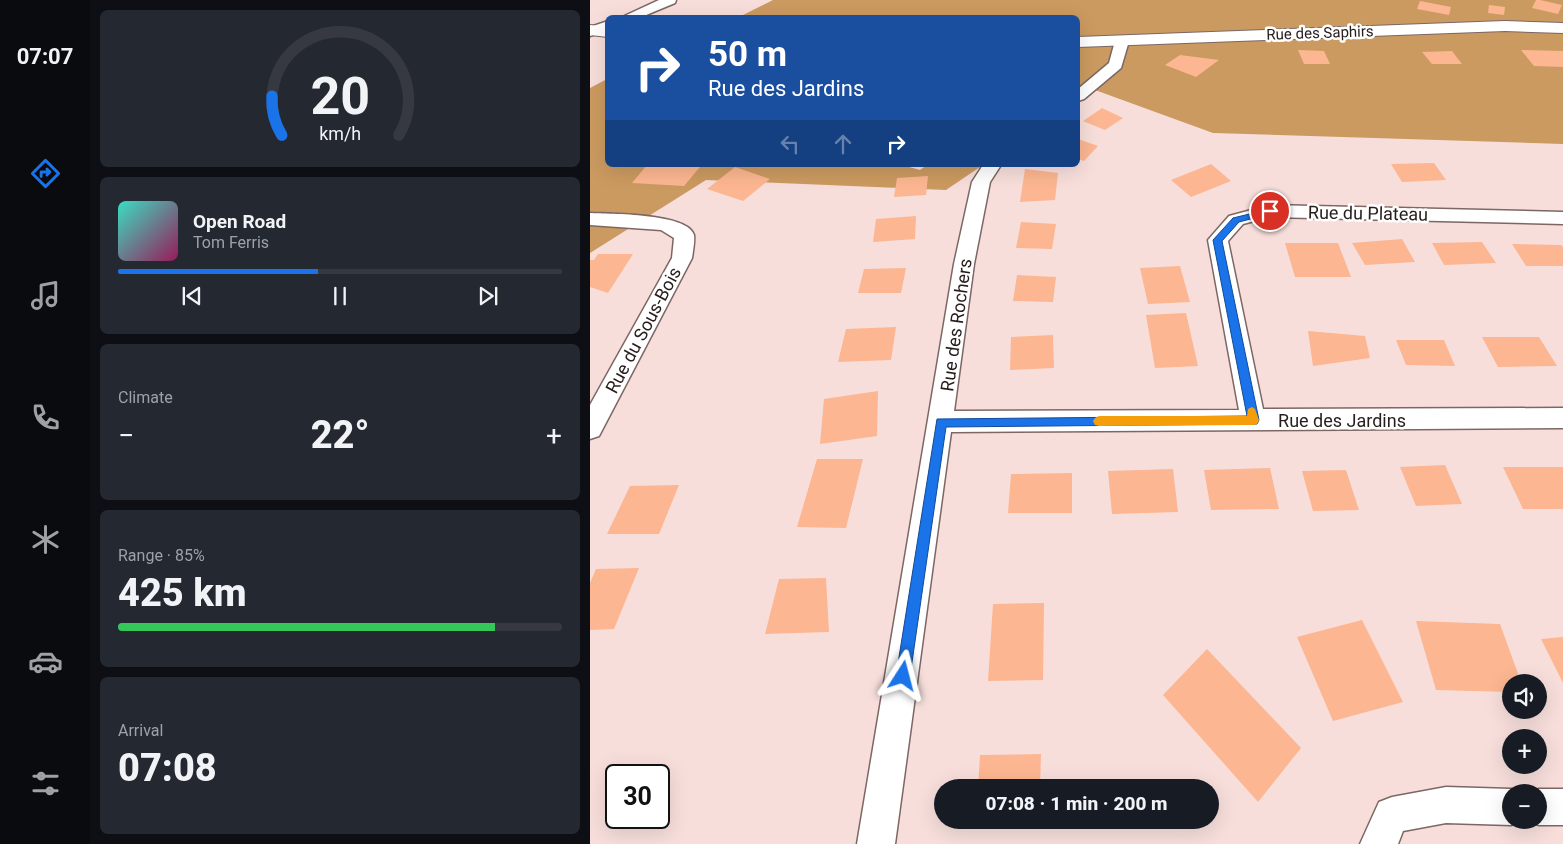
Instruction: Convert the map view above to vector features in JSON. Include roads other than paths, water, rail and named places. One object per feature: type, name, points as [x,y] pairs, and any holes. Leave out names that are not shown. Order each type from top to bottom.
[{"type":"street","points":[[633,15],[670,0]]},
{"type":"street","name":"Rue des Saphirs","points":[[1080,42],[1505,26],[1563,28]]},
{"type":"street","points":[[1080,94],[1116,65],[1122,41]]},
{"type":"street","name":"Rue des Rochers","points":[[876,844],[972,219],[981,182],[991,167]]},
{"type":"street","name":"Rue du Plateau","points":[[1253,420],[1218,240],[1236,220],[1270,211],[1563,218]]},
{"type":"street","name":"Rue du Sous-Bois","points":[[590,219],[665,224],[684,235],[682,258],[590,428]]},
{"type":"street","name":"Rue des Jardins","points":[[941,422],[1563,418]]},
{"type":"street","points":[[1379,844],[1392,815],[1446,805],[1502,807]]},
{"type":"street","points":[[1547,807],[1563,807]]}]
